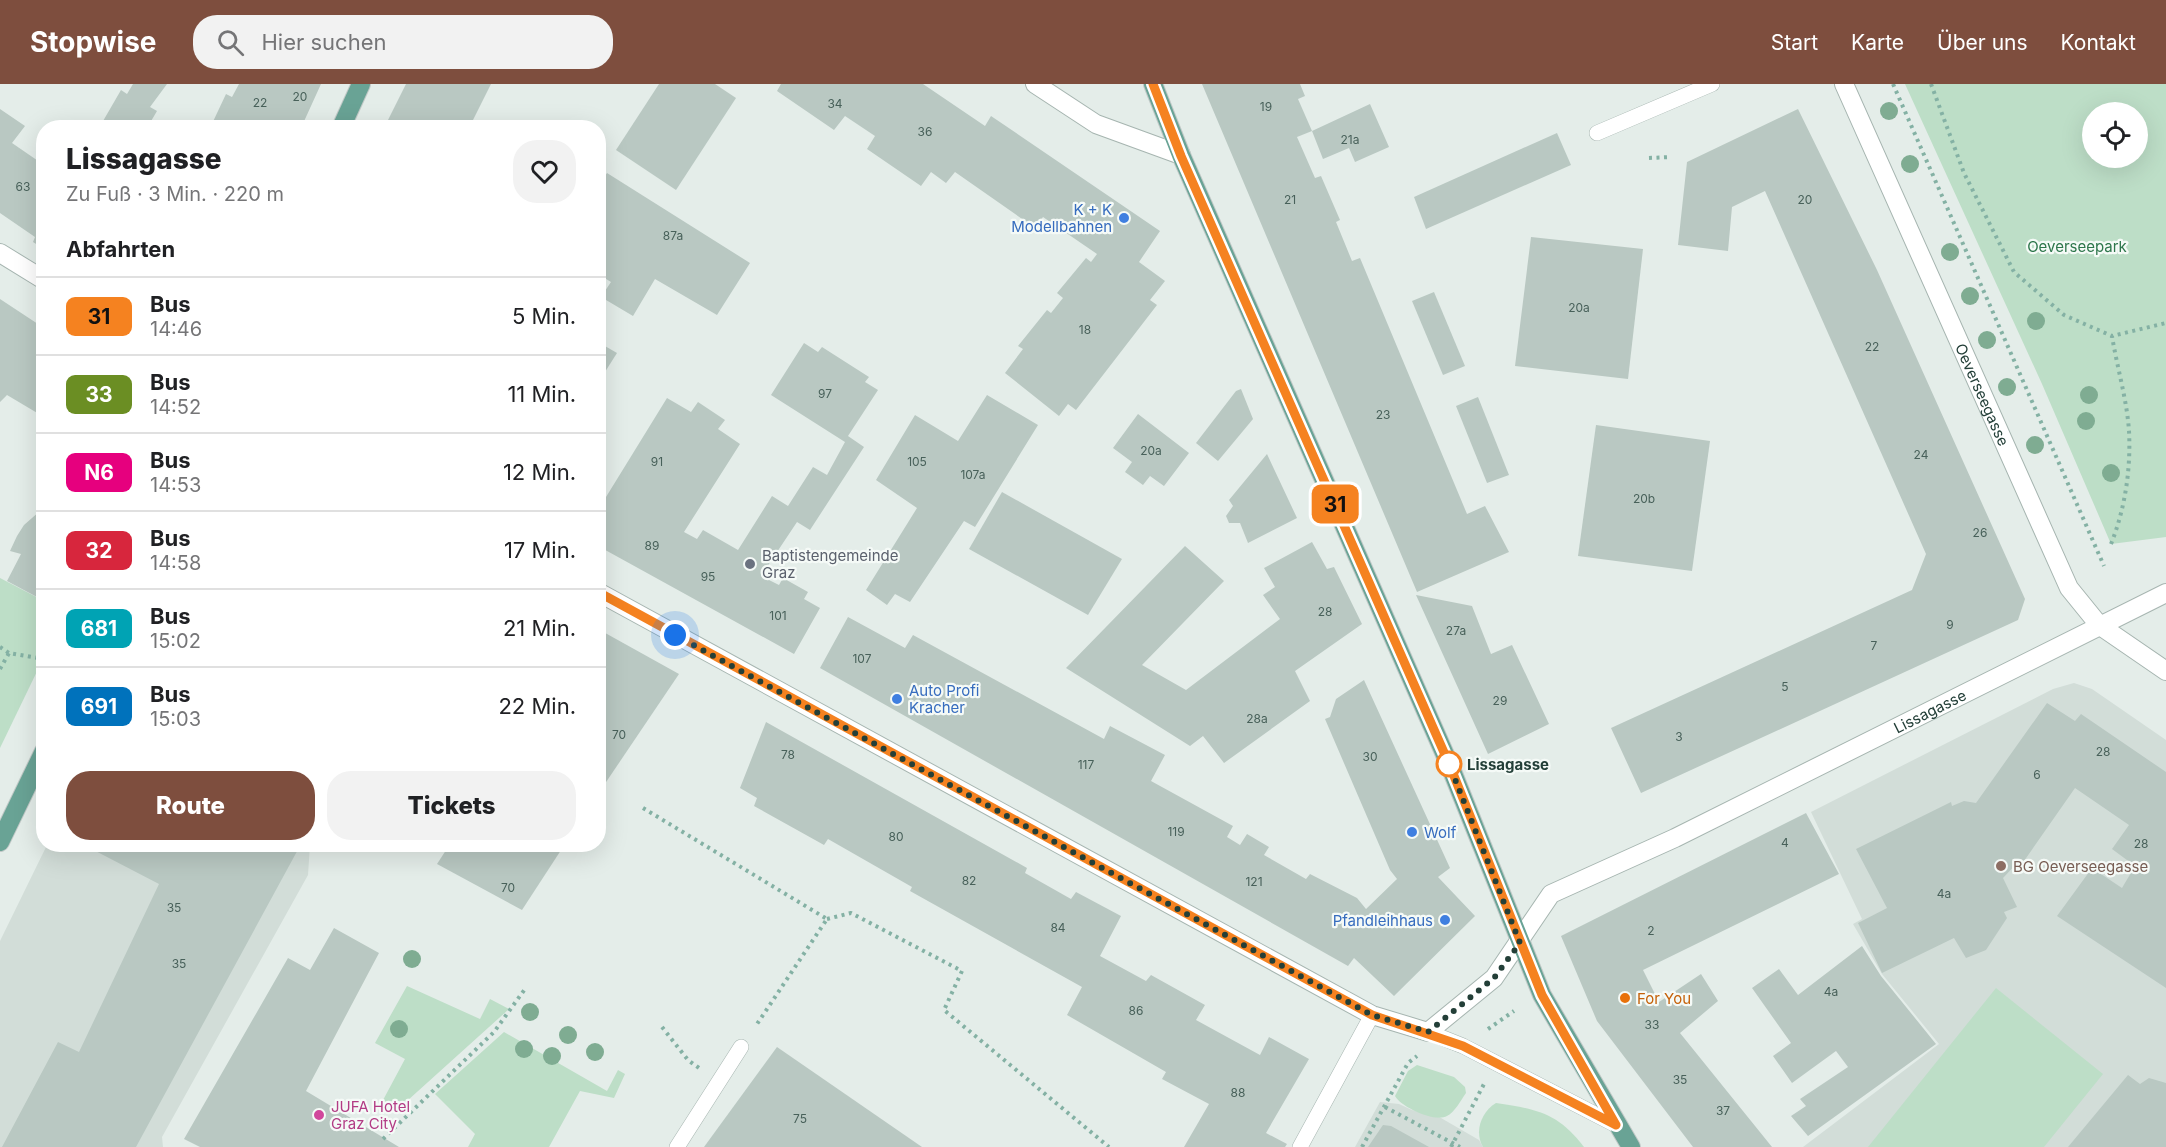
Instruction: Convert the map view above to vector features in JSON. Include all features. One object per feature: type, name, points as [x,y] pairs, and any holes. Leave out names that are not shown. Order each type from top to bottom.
[{"type":"main road","points":[[345,120],[361,84]]},
{"type":"main road","points":[[1153,84],[1181,156],[1450,766],[1542,995],[1616,1125],[1631,1147]]},
{"type":"main road","points":[[0,842],[36,768]]},
{"type":"street","points":[[1035,84],[1096,124],[1181,156]]},
{"type":"street","name":"Oeverseegasse","points":[[1844,84],[2069,588],[2099,625],[2166,671]]},
{"type":"street","points":[[0,253],[36,275]]},
{"type":"street","name":"Lissagasse","points":[[1428,1032],[1494,978],[1520,943],[1551,894],[1675,838],[2166,593]]},
{"type":"street","points":[[606,596],[1372,1015],[1428,1032]]},
{"type":"lane","points":[[1597,133],[1712,84]]},
{"type":"lane","points":[[1300,1147],[1372,1015]]},
{"type":"lane","points":[[1428,1032],[1463,1046],[1616,1125]]},
{"type":"lane","points":[[677,1147],[741,1047]]},
{"type":"path","points":[[1893,84],[2104,566]]},
{"type":"path","points":[[1931,84],[1964,173],[2014,272],[2064,315],[2112,336],[2166,323]]},
{"type":"path","points":[[1649,158],[1671,157]]},
{"type":"path","points":[[2111,544],[2121,518],[2128,462],[2129,429],[2112,336]]},
{"type":"path","points":[[0,647],[9,653],[36,658]]},
{"type":"path","points":[[0,669],[9,653]]},
{"type":"path","points":[[643,808],[827,919]]},
{"type":"path","points":[[741,1047],[827,919],[850,913],[962,971],[944,1010],[1109,1147]]},
{"type":"path","points":[[383,1140],[494,1032],[525,989]]},
{"type":"path","points":[[1481,1034],[1515,1011]]},
{"type":"path","points":[[662,1028],[688,1060],[719,1082]]},
{"type":"path","points":[[1362,1147],[1408,1063]]},
{"type":"path","points":[[1452,1145],[1483,1089]]},
{"type":"path","points":[[1385,1107],[1452,1145],[1460,1147]]},
{"type":"shaded area","name":"BG Oeverseegasse","points":[[2074,683],[2092,689],[2166,740],[2166,1147],[1803,1147],[1939,1044],[1882,974],[1853,924],[1862,919],[1811,812],[2053,689]]},
{"type":"shaded area","points":[[44,852],[310,852],[308,875],[162,1137],[163,1147],[0,1147],[0,941]]},
{"type":"shaded area","points":[[1380,1102],[1399,1104],[1441,1118],[1479,1140],[1483,1147],[1355,1147]]},
{"type":"green space","name":"Oeverseepark","points":[[1905,84],[2166,84],[2166,537],[2111,544],[2042,384]]},
{"type":"green space","points":[[0,578],[36,597],[36,673],[0,748]]},
{"type":"green space","points":[[407,986],[480,1019],[490,999],[509,1009],[397,1110],[382,1102],[405,1059],[375,1043]]},
{"type":"green space","points":[[1996,988],[2103,1074],[2044,1147],[1868,1147]]},
{"type":"green space","points":[[504,1032],[607,1091],[618,1070],[625,1074],[614,1098],[580,1091],[549,1147],[468,1147],[475,1134],[435,1094]]},
{"type":"green space","points":[[1417,1065],[1454,1077],[1465,1087],[1466,1093],[1447,1116],[1442,1118],[1419,1113],[1404,1105],[1395,1096],[1408,1071]]},
{"type":"green space","points":[[1496,1103],[1535,1111],[1556,1120],[1584,1147],[1483,1147],[1479,1135],[1480,1123],[1486,1112]]},
{"type":"building","points":[[133,84],[167,84],[150,107],[157,111],[152,120],[104,120],[121,90],[127,94]]},
{"type":"building","points":[[239,84],[321,84],[305,120],[214,120],[226,94],[232,97]]},
{"type":"building","points":[[406,84],[491,84],[473,120],[388,120]]},
{"type":"building","points":[[659,84],[715,84],[736,98],[676,190],[616,150]]},
{"type":"building","points":[[781,84],[923,84],[985,126],[991,116],[1160,231],[1139,262],[1165,281],[1150,300],[1157,305],[1076,410],[1068,404],[1059,416],[1005,373],[1023,349],[1018,346],[1047,310],[1051,313],[1063,298],[1057,293],[1086,258],[1091,262],[1097,254],[1043,217],[1035,228],[955,172],[946,183],[931,172],[921,186],[867,149],[875,136],[845,116],[834,130],[777,91]]},
{"type":"building","points":[[1202,84],[1300,84],[1305,96],[1298,99],[1312,131],[1297,137],[1315,178],[1321,176],[1340,220],[1336,222],[1352,261],[1360,258],[1467,514],[1485,506],[1509,552],[1417,592]]},
{"type":"building","points":[[1370,104],[1389,147],[1355,162],[1349,148],[1323,159],[1312,131]]},
{"type":"building","points":[[0,109],[25,126],[12,143],[36,160],[36,244],[33,242],[35,237],[0,213]]},
{"type":"building","points":[[1798,109],[1877,270],[2025,599],[2018,620],[1641,793],[1611,728],[1912,590],[1926,554],[1765,191],[1732,207],[1728,251],[1678,245],[1687,162]]},
{"type":"building","points":[[1557,133],[1571,165],[1426,229],[1414,197]]},
{"type":"building","points":[[606,174],[750,263],[717,315],[655,279],[633,316],[606,300],[606,290],[611,282],[606,279]]},
{"type":"building","points":[[1531,237],[1643,249],[1628,379],[1515,366]]},
{"type":"building","points":[[1434,292],[1465,366],[1443,375],[1412,301]]},
{"type":"building","points":[[0,299],[36,323],[36,412],[7,395],[0,402]]},
{"type":"building","points":[[804,343],[818,352],[822,347],[869,377],[865,382],[878,390],[848,436],[864,447],[810,530],[797,522],[761,576],[779,585],[783,578],[808,592],[804,599],[820,608],[794,654],[606,550],[606,497],[667,398],[691,412],[698,402],[725,420],[718,429],[740,444],[684,532],[697,539],[703,530],[738,550],[772,496],[788,506],[813,467],[827,475],[845,442],[771,395]]},
{"type":"building","points":[[606,347],[617,353],[606,370]]},
{"type":"building","points":[[1241,389],[1253,419],[1218,461],[1196,443],[1236,391]]},
{"type":"building","points":[[987,395],[1038,425],[975,527],[964,521],[910,602],[895,594],[887,605],[866,590],[917,508],[876,480],[915,415],[958,441]]},
{"type":"building","points":[[1478,397],[1509,475],[1487,483],[1456,406]]},
{"type":"building","points":[[1138,414],[1189,453],[1164,486],[1150,476],[1143,485],[1125,472],[1132,462],[1113,448]]},
{"type":"building","points":[[1596,425],[1710,441],[1692,571],[1578,556]]},
{"type":"building","points":[[1267,454],[1297,518],[1248,543],[1240,523],[1229,523],[1226,516],[1233,506],[1229,500]]},
{"type":"building","points":[[1002,492],[1122,559],[1088,615],[969,549]]},
{"type":"building","points":[[36,514],[36,596],[7,581],[21,554],[10,551],[24,525]]},
{"type":"building","points":[[1312,542],[1327,569],[1334,567],[1362,624],[1295,671],[1310,701],[1224,763],[1203,736],[1190,746],[1066,668],[1185,546],[1224,581],[1142,665],[1186,690],[1280,619],[1263,595],[1275,587],[1264,568]]},
{"type":"building","points":[[1416,595],[1472,606],[1491,654],[1512,645],[1549,724],[1488,754]]},
{"type":"building","points":[[848,617],[905,648],[913,635],[1104,739],[1110,726],[1165,755],[1151,781],[1233,826],[1227,837],[1240,845],[1247,834],[1269,847],[1264,855],[1306,879],[1310,874],[1357,898],[1366,909],[1397,879],[1390,870],[1325,719],[1330,717],[1336,699],[1364,680],[1450,868],[1438,877],[1475,916],[1394,996],[1354,958],[1348,966],[820,668]]},
{"type":"building","points":[[606,633],[679,674],[606,782]]},
{"type":"building","points":[[2047,703],[2075,721],[2081,714],[2166,772],[2166,988],[2057,916],[2092,868],[2122,888],[2135,866],[2112,849],[2129,825],[2075,788],[2024,861],[2021,859],[2003,878],[2017,907],[2004,912],[2007,918],[1986,950],[1966,958],[1954,938],[1882,973],[1858,923],[1887,908],[1856,849],[1951,802],[1952,806],[1964,801],[1976,803]]},
{"type":"building","points":[[766,722],[1027,868],[1025,873],[1071,899],[1076,892],[1121,916],[1100,956],[1146,981],[1151,975],[1205,1005],[1196,1020],[1260,1055],[1269,1037],[1309,1059],[1266,1133],[1287,1144],[1285,1147],[1184,1147],[1209,1104],[1162,1079],[1166,1072],[1067,1015],[1082,987],[910,891],[912,887],[828,839],[824,845],[754,806],[757,798],[740,788]]},
{"type":"building","points":[[1806,813],[1839,874],[1643,970],[1659,1002],[1701,974],[1718,1001],[1680,1033],[1772,1147],[1693,1147],[1597,1021],[1561,936]]},
{"type":"building","points":[[97,852],[297,852],[136,1147],[2,1147],[58,1042],[79,1052],[159,884]]},
{"type":"building","points":[[445,852],[560,852],[522,910],[437,864]]},
{"type":"building","points":[[334,928],[379,953],[306,1091],[399,1147],[200,1147],[184,1139],[288,958],[310,970]]},
{"type":"building","points":[[1862,946],[1881,976],[1936,1044],[1808,1136],[1791,1116],[1806,1106],[1800,1099],[1848,1067],[1836,1051],[1792,1083],[1773,1056],[1791,1043],[1752,988],[1779,969],[1798,995]]},
{"type":"building","points":[[777,1047],[922,1147],[704,1147]]},
{"type":"building","points":[[2128,1075],[2140,1084],[2149,1078],[2166,1083],[2166,1147],[2068,1147]]},
{"type":"building","points":[[1383,1125],[1391,1126],[1429,1147],[1368,1147]]},
{"type":"bus line","name":"31","points":[[606,596],[1372,1015],[1428,1032],[1463,1046],[1616,1125],[1542,995],[1450,766],[1181,156],[1153,84]]},
{"type":"place","name":"K + K Modellbahnen","points":[[1124,218]]},
{"type":"place","name":"Baptistengemeinde Graz","points":[[750,564]]},
{"type":"place","name":"Auto Profi Kracher","points":[[897,699]]},
{"type":"place","name":"Lissagasse","points":[[1449,764]]},
{"type":"place","name":"Wolf","points":[[1412,832]]},
{"type":"place","name":"BG Oeverseegasse","points":[[2001,866]]},
{"type":"place","name":"Pfandleihhaus","points":[[1445,920]]},
{"type":"place","name":"For You","points":[[1625,998]]},
{"type":"place","name":"JUFA Hotel Graz City","points":[[319,1115]]},
{"type":"route","points":[[675,635],[1372,1015],[1428,1032],[1494,978],[1520,943],[1449,764]]}]
